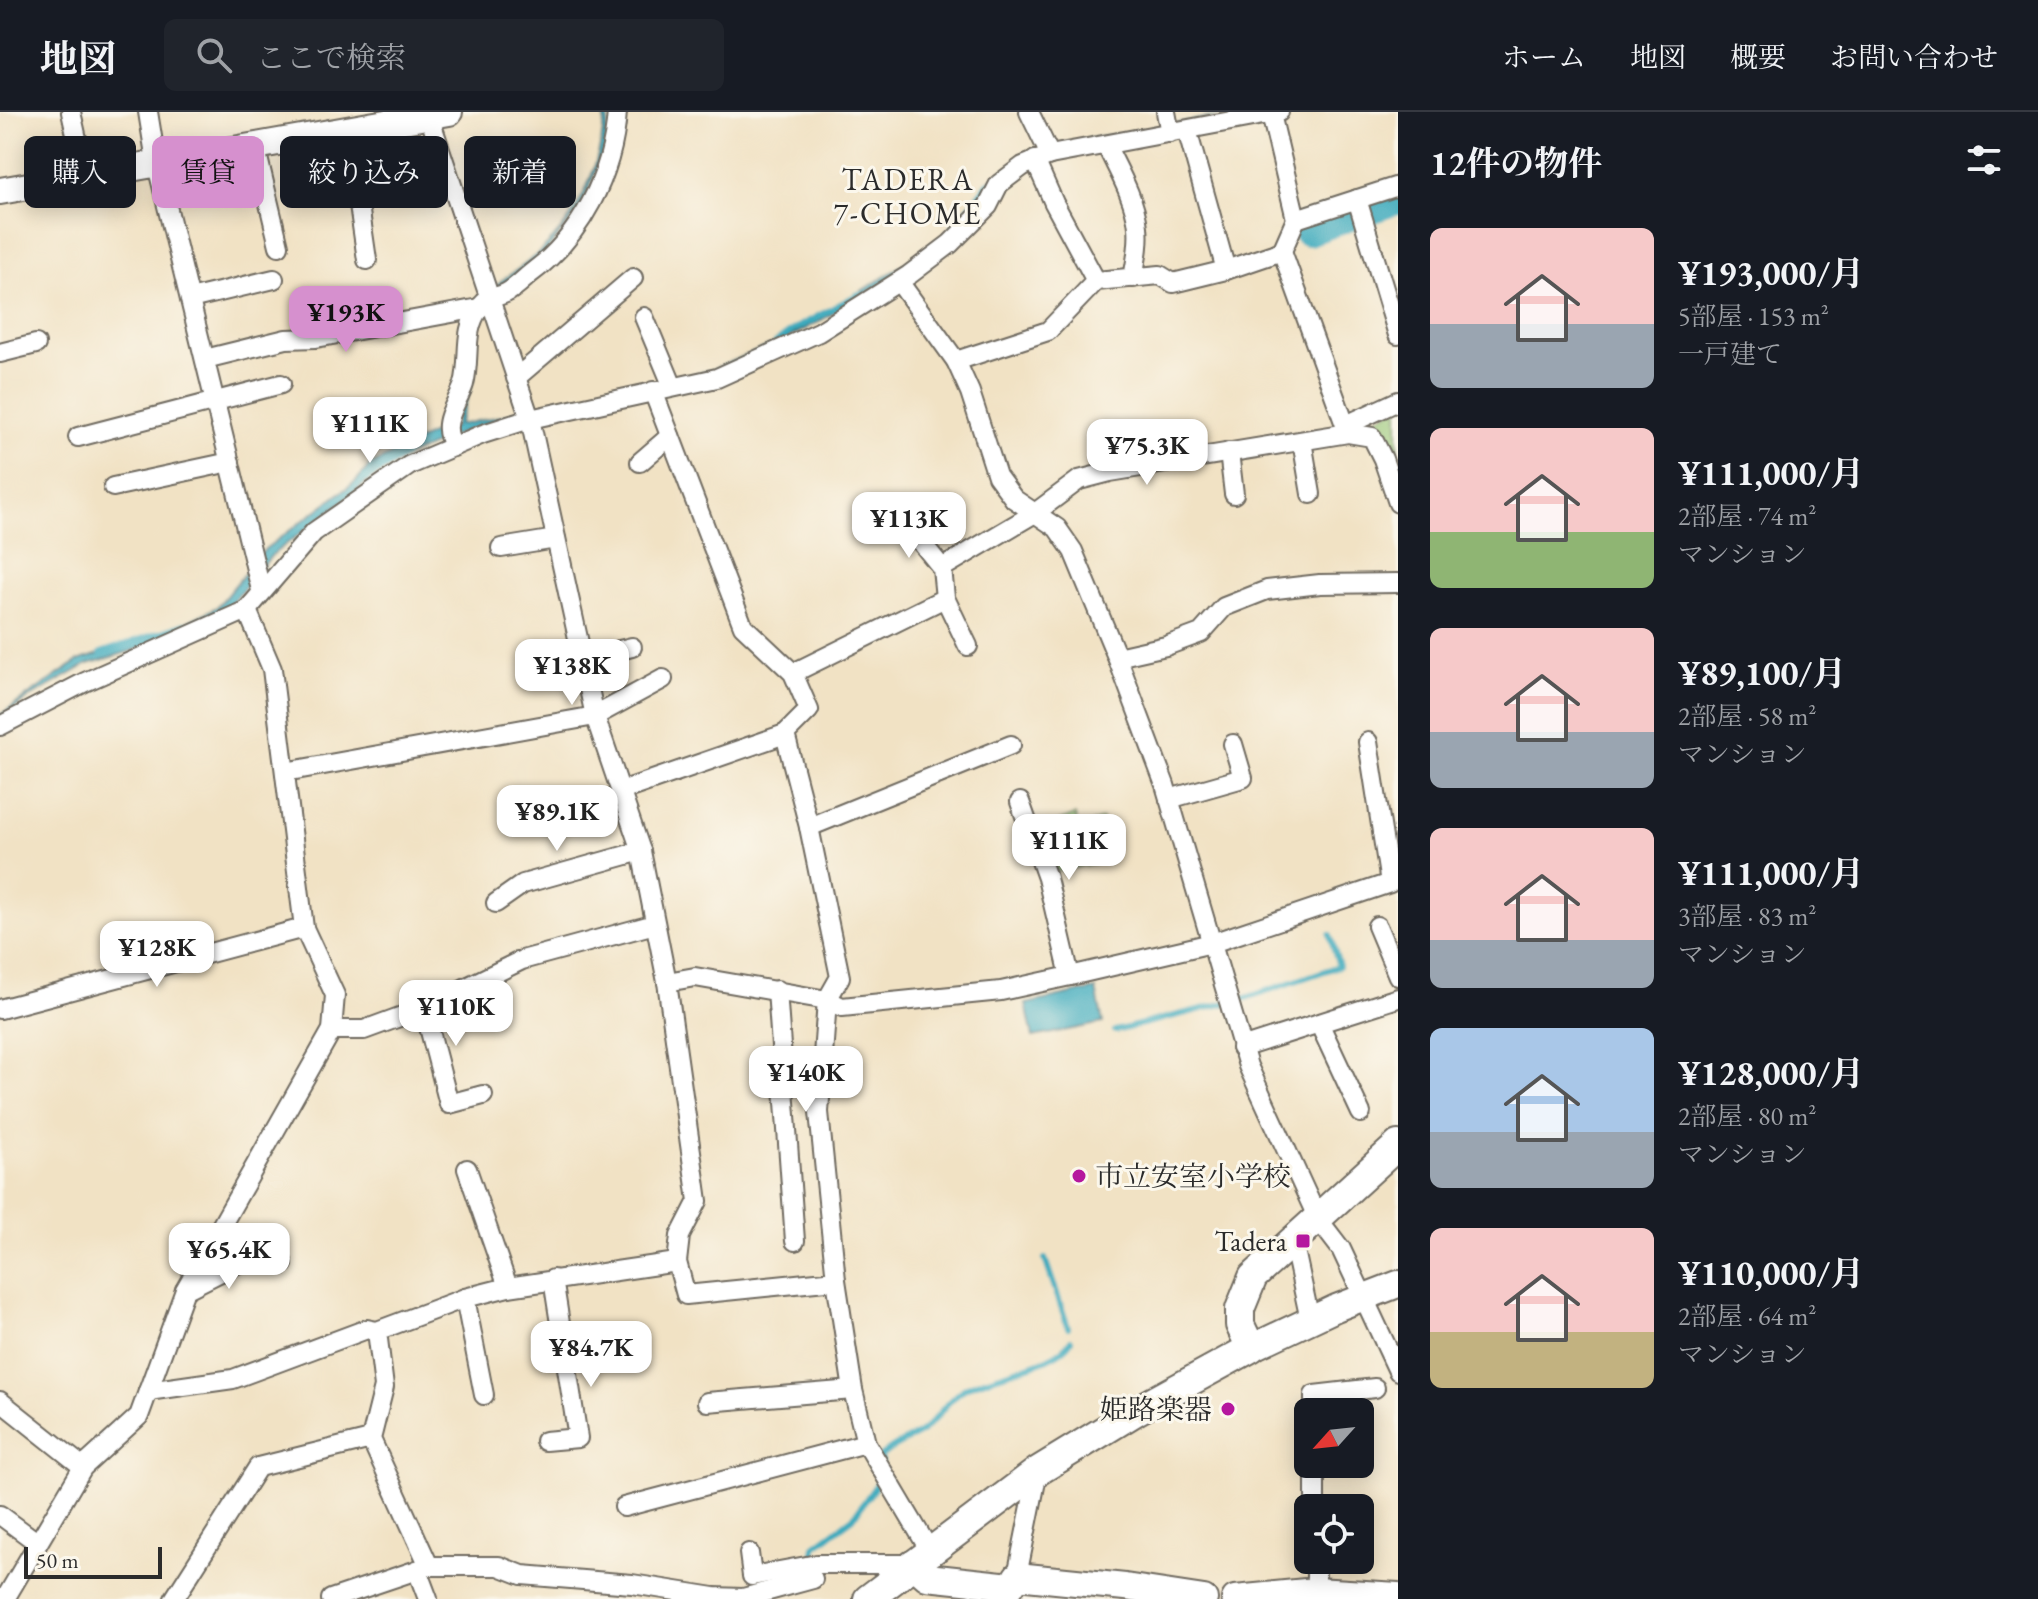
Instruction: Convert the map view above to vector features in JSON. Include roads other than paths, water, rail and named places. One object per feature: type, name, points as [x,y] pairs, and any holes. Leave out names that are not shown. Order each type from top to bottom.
[{"type":"main road","points":[[868,1599],[1038,1471],[1136,1411],[1251,1348],[1240,1325],[1240,1309],[1253,1277],[1398,1145]]},
{"type":"street","points":[[71,112],[76,136]]},
{"type":"street","points":[[148,112],[152,136]]},
{"type":"street","points":[[205,359],[286,339],[316,338],[484,302],[506,293],[547,262],[586,212],[612,150],[617,112]]},
{"type":"street","points":[[1029,112],[1043,152],[1054,203],[1096,281]]},
{"type":"street","points":[[0,726],[85,682],[247,610],[261,590],[314,532],[410,465],[528,414],[653,391],[671,381],[717,378],[819,332],[900,283],[950,244],[988,206],[999,184],[1043,152],[1106,145],[1172,122],[1275,113],[1296,219],[1282,251],[1348,433]]},
{"type":"street","points":[[264,143],[439,114],[484,302],[528,414],[595,716],[641,851],[667,982],[698,1201],[680,1236],[677,1262],[686,1295],[836,1280]]},
{"type":"street","points":[[1172,122],[1226,270]]},
{"type":"street","points":[[348,129],[367,260]]},
{"type":"street","points":[[1106,145],[1131,200],[1138,227],[1133,278]]},
{"type":"street","points":[[0,191],[24,186]]},
{"type":"street","points":[[1296,219],[1360,207],[1398,186]]},
{"type":"street","points":[[264,196],[271,236]]},
{"type":"street","points":[[1360,207],[1398,335]]},
{"type":"street","points":[[168,208],[261,590]]},
{"type":"street","points":[[956,361],[1048,331],[1096,281],[1160,275],[1173,283],[1226,270],[1282,251]]},
{"type":"street","points":[[516,378],[633,278]]},
{"type":"street","points":[[190,299],[274,279]]},
{"type":"street","points":[[900,283],[956,361],[970,392],[997,476],[1014,499],[1057,528],[1073,551],[1117,657],[1169,799],[1241,1048],[1318,1219],[1341,1249],[1398,1371]]},
{"type":"street","points":[[453,447],[447,427],[465,382],[470,325],[484,302]]},
{"type":"street","points":[[644,317],[671,381]]},
{"type":"street","points":[[0,353],[36,344]]},
{"type":"street","points":[[78,437],[281,384]]},
{"type":"street","points":[[621,791],[785,734],[809,710],[793,673],[743,626],[653,391]]},
{"type":"street","points":[[1348,433],[1355,421],[1398,401]]},
{"type":"street","points":[[942,568],[1035,513],[1079,480],[1110,472],[1348,433],[1372,437],[1390,457],[1398,503]]},
{"type":"street","points":[[640,462],[670,436]]},
{"type":"street","points":[[1302,441],[1311,494]]},
{"type":"street","points":[[1229,452],[1234,494]]},
{"type":"street","points":[[113,487],[230,462]]},
{"type":"street","points":[[909,527],[942,568],[945,598],[968,646]]},
{"type":"street","points":[[501,548],[556,539]]},
{"type":"street","points":[[1117,657],[1166,646],[1201,633],[1224,607],[1267,590],[1320,584],[1398,583]]},
{"type":"street","points":[[793,673],[945,598]]},
{"type":"street","points":[[5,1599],[83,1467],[139,1416],[185,1290],[332,1030],[335,995],[304,928],[272,669],[247,610]]},
{"type":"street","points":[[583,659],[632,647]]},
{"type":"street","points":[[285,772],[595,716],[663,679]]},
{"type":"street","points":[[785,734],[809,827],[840,977],[827,1000],[819,1112],[836,1280],[853,1390],[866,1443],[921,1558],[927,1577],[1012,1587],[1125,1587],[1204,1599]]},
{"type":"street","points":[[667,982],[695,977],[827,1000],[842,1007],[1001,991],[1212,943],[1390,883],[1368,742]]},
{"type":"street","points":[[1169,799],[1243,778],[1233,744]]},
{"type":"street","points":[[809,827],[1011,745]]},
{"type":"street","points":[[1020,802],[1047,878],[1070,976]]},
{"type":"street","points":[[496,903],[523,884],[641,851]]},
{"type":"street","points":[[517,866],[523,884]]},
{"type":"street","points":[[332,1030],[364,1030],[424,1008],[522,960],[655,924]]},
{"type":"street","points":[[1377,926],[1398,976]]},
{"type":"street","points":[[0,1009],[304,928]]},
{"type":"street","points":[[777,990],[795,1241]]},
{"type":"street","points":[[1241,1048],[1398,998]]},
{"type":"street","points":[[424,1008],[449,1104],[483,1095]]},
{"type":"street","points":[[1319,1023],[1361,1113]]},
{"type":"street","points":[[763,1085],[783,1084]]},
{"type":"street","points":[[467,1169],[508,1287]]},
{"type":"street","points":[[770,1184],[790,1182]]},
{"type":"street","points":[[1293,1241],[1310,1320]]},
{"type":"street","points":[[185,1290],[274,1245],[283,1264]]},
{"type":"street","points":[[148,1391],[233,1379],[367,1329],[377,1331],[465,1298],[508,1287],[677,1262]]},
{"type":"street","points":[[545,1441],[578,1438],[553,1279]]},
{"type":"street","points":[[1251,1348],[1398,1284]]},
{"type":"street","points":[[465,1298],[484,1395]]},
{"type":"street","points":[[377,1331],[384,1387],[371,1439],[423,1568],[428,1599]]},
{"type":"street","points":[[1314,1398],[1314,1395],[1375,1388]]},
{"type":"street","points":[[707,1402],[853,1390]]},
{"type":"street","points":[[0,1401],[83,1467]]},
{"type":"street","points":[[174,1599],[258,1467],[371,1439]]},
{"type":"street","points":[[624,1507],[866,1443]]},
{"type":"street","points":[[1012,1587],[1038,1471]]},
{"type":"street","points":[[0,1515],[38,1543]]},
{"type":"street","points":[[749,1553],[752,1576],[817,1564],[921,1558]]},
{"type":"street","points":[[331,1599],[423,1568],[499,1566],[522,1575],[632,1584],[714,1597],[743,1598],[813,1579]]},
{"type":"street","points":[[1316,1574],[1316,1591]]},
{"type":"street","points":[[1235,1599],[1316,1591],[1398,1596]]},
{"type":"water","points":[[605,112],[609,112],[605,148],[581,208],[543,255],[499,291],[495,287],[546,246],[576,208],[592,174]]},
{"type":"water","points":[[1240,112],[1052,148],[987,192],[973,212],[947,238],[897,274],[748,361],[664,383],[493,421],[383,467],[272,555],[227,609],[178,634],[88,664],[27,699],[0,719],[0,715],[78,661],[167,632],[217,607],[265,549],[356,481],[370,465],[437,431],[454,427],[477,330],[474,377],[459,425],[712,370],[781,341],[895,270],[945,235],[970,209],[986,183],[1038,148]]},
{"type":"water","points":[[1096,989],[1103,1023],[1033,1037],[1026,1004]]},
{"type":"waterway","points":[[953,228],[988,183]]},
{"type":"waterway","points":[[1308,229],[1398,197]]},
{"type":"waterway","points":[[776,343],[793,330],[859,294]]},
{"type":"waterway","points":[[367,479],[405,456]]},
{"type":"waterway","points":[[101,653],[185,624]]},
{"type":"waterway","points":[[1115,1031],[1246,998],[1339,966],[1330,935]]},
{"type":"waterway","points":[[1045,1259],[1068,1327]]},
{"type":"waterway","points":[[882,1461],[880,1457],[922,1431],[961,1391],[1052,1357],[1071,1340]]},
{"type":"waterway","points":[[814,1554],[815,1546],[853,1518],[881,1478]]},
{"type":"place","name":"市立安室小学校","points":[[1079,1176]]},
{"type":"place","name":"Tadera","points":[[1303,1241]]},
{"type":"place","name":"姫路楽器","points":[[1228,1409]]},
{"type":"district","name":"TADERA 7-CHOME","points":[[908,196]]}]
